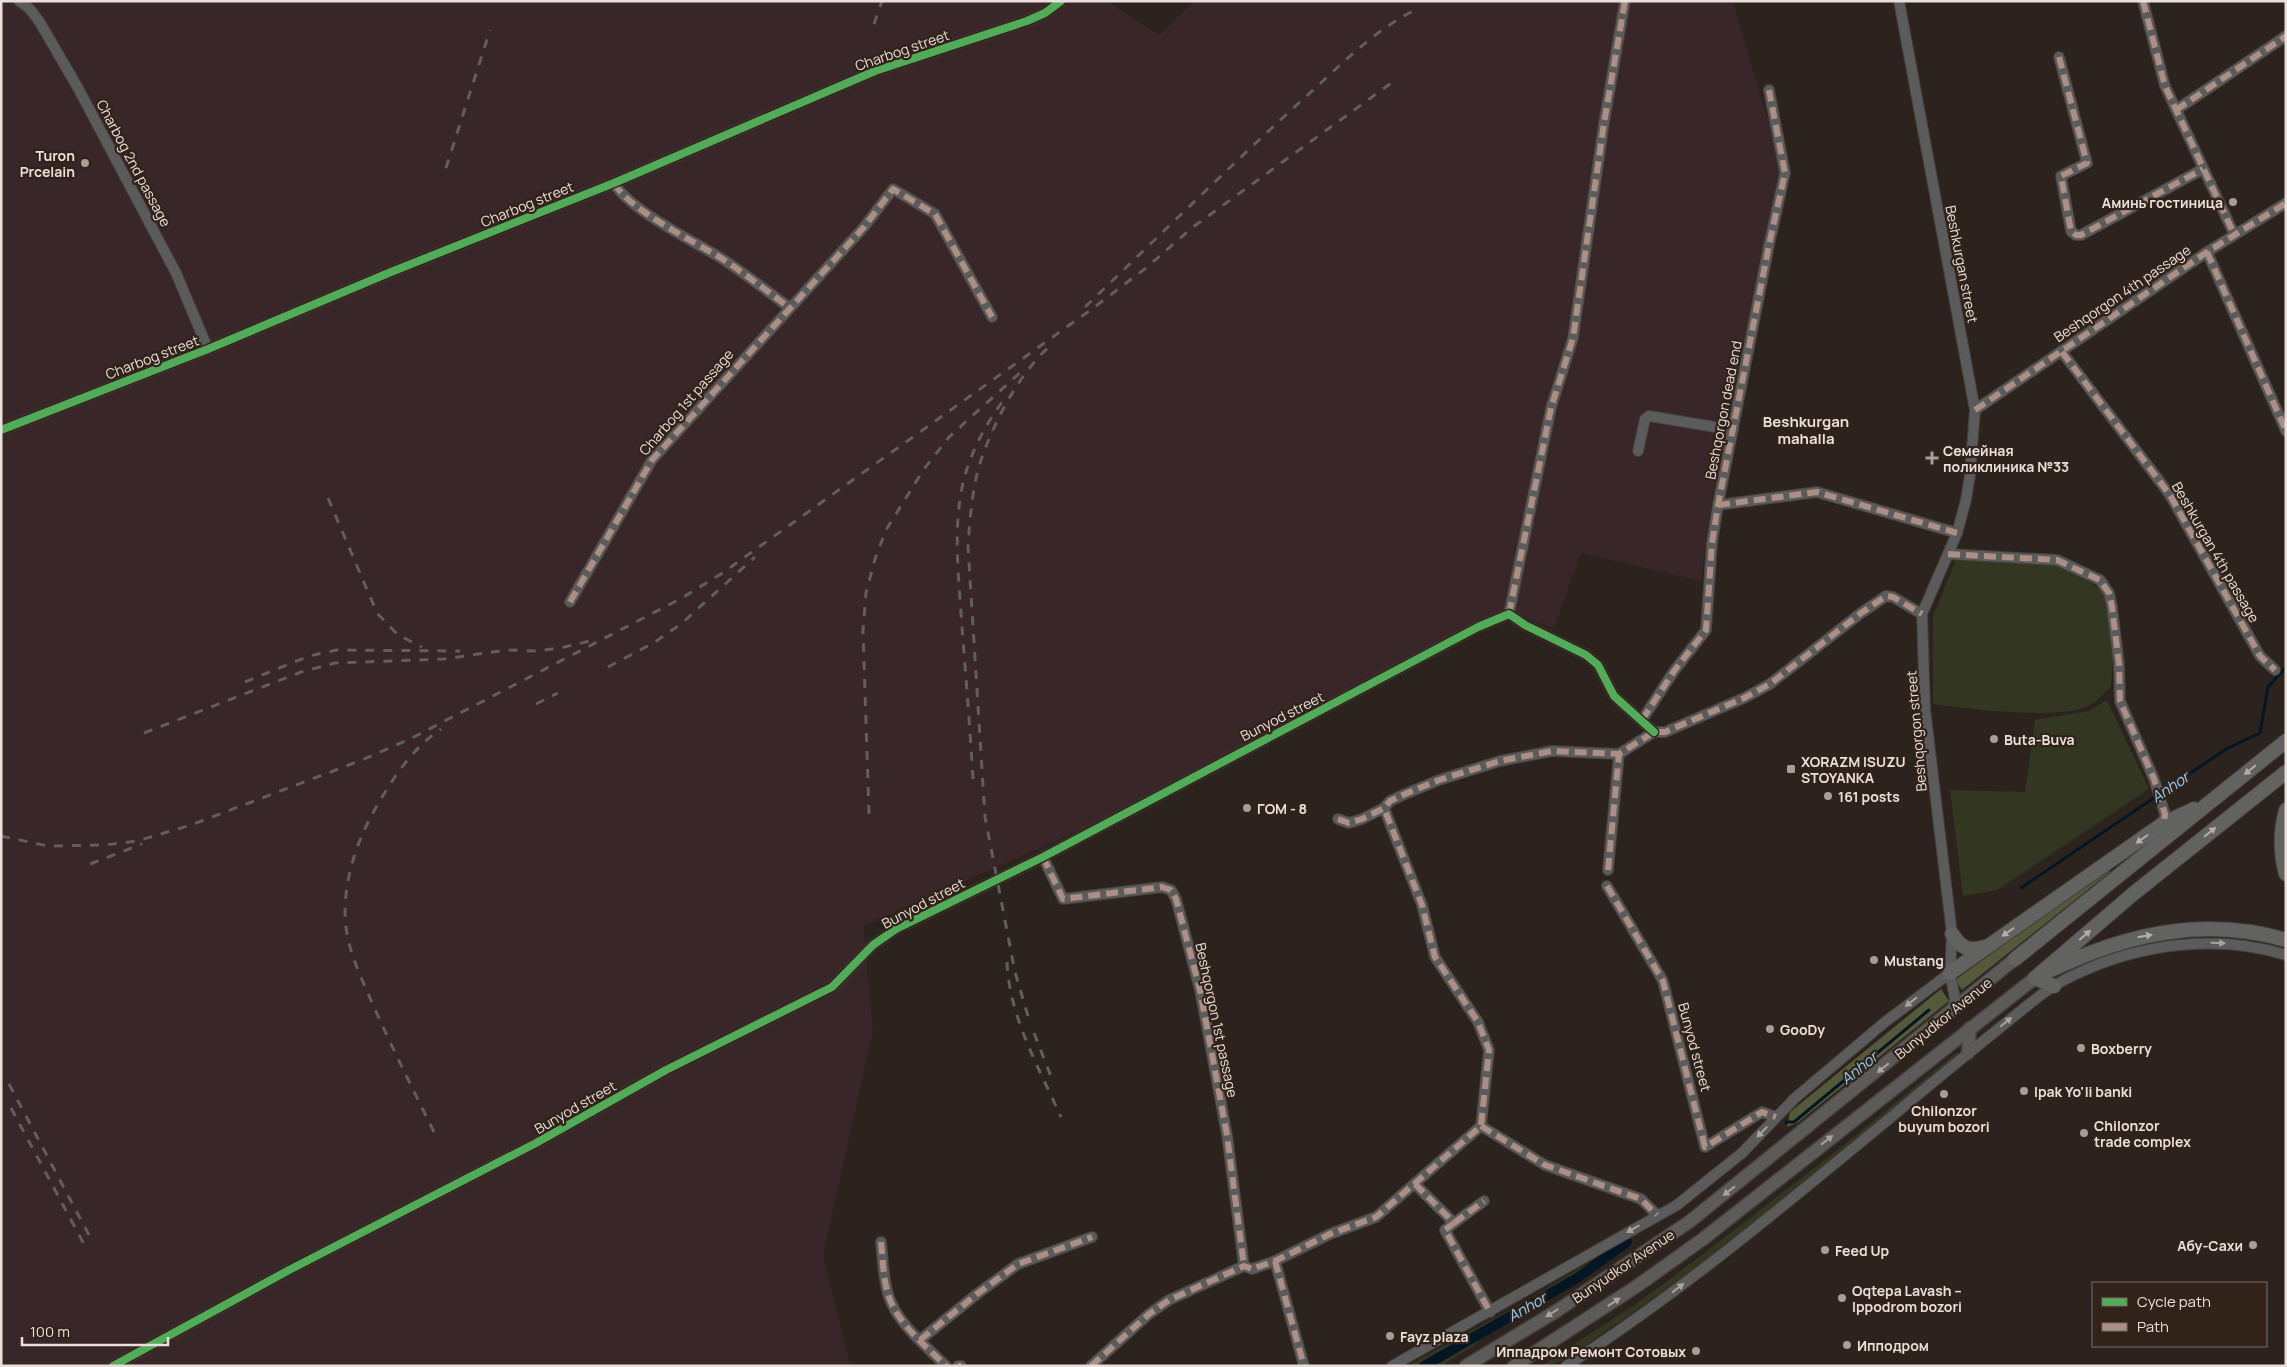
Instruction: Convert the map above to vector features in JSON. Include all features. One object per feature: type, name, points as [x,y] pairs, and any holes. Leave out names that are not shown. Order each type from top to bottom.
[{"type":"highway","name":"Bunyudkor Avenue","points":[[2015,959],[2286,741]]},
{"type":"highway","name":"Bunyudkor Avenue","points":[[2035,978],[2133,894],[2286,772]]},
{"type":"highway","points":[[1950,972],[2164,824],[2215,799]]},
{"type":"highway","points":[[2286,810],[2281,846],[2286,874]]},
{"type":"highway","points":[[2035,978],[2101,948],[2153,934],[2218,929],[2261,934],[2286,940]]},
{"type":"highway","points":[[1952,934],[1959,944],[1967,949],[1976,949],[1990,945]]},
{"type":"highway","points":[[2035,978],[2054,986]]},
{"type":"main road","name":"Bunyudkor Avenue","points":[[1466,1366],[1573,1300],[1689,1222],[1952,1012],[2015,959]]},
{"type":"main road","name":"Bunyudkor Avenue","points":[[1514,1366],[1637,1286],[1703,1238],[2035,978]]},
{"type":"main road","points":[[1968,1053],[1970,1028]]},
{"type":"street","name":"Charbog 2nd passage","points":[[19,1],[29,8],[39,21],[78,88],[176,273],[208,349]]},
{"type":"street","name":"Charbog street","points":[[1,430],[208,349],[391,272],[614,183],[875,71],[1027,22],[1045,14],[1061,1]]},
{"type":"street","points":[[1624,1],[1604,123],[1573,338],[1552,408],[1509,614],[1525,625],[1586,655],[1598,666],[1614,696],[1654,732]]},
{"type":"street","name":"Beshkurgan street","points":[[1899,1],[1975,410],[1970,475],[1957,533]]},
{"type":"street","points":[[2143,1],[2165,86],[2234,234]]},
{"type":"street","points":[[2176,110],[2286,36]]},
{"type":"street","points":[[2059,57],[2087,163],[2061,176],[2072,231],[2076,235],[2081,235],[2203,169]]},
{"type":"street","name":"Beshqorgon dead end","points":[[1642,720],[1674,671],[1706,630],[1712,543],[1718,505],[1785,173],[1769,90]]},
{"type":"street","points":[[614,183],[618,190],[638,207],[726,262],[790,308]]},
{"type":"street","name":"Chаrbog 1st passage","points":[[570,602],[652,460],[864,227],[892,190],[935,214],[992,317]]},
{"type":"street","name":"Beshqorgon 4th passage","points":[[1975,410],[2234,234],[2286,203]]},
{"type":"street","points":[[2207,252],[2286,431]]},
{"type":"street","name":"Beshkurgan 4th passage","points":[[2062,352],[2170,495],[2260,656],[2275,670]]},
{"type":"street","points":[[1638,451],[1645,419],[1649,416],[1733,430]]},
{"type":"street","points":[[1718,505],[1817,492],[1957,533]]},
{"type":"street","name":"Beshqorgon street","points":[[1952,1012],[1955,999],[1950,972],[1952,934],[1925,709],[1922,614],[1957,533]]},
{"type":"street","points":[[1948,554],[2057,560],[2100,580],[2109,593],[2112,607],[2119,664],[2120,701],[2154,779],[2163,806],[2164,824]]},
{"type":"street","points":[[1338,819],[1349,822],[1362,820],[1384,808],[1390,801],[1405,794],[1439,780],[1500,761],[1552,751],[1619,754],[1654,732],[1665,732],[1744,698],[1770,684],[1861,613],[1886,596],[1892,597],[1922,614]]},
{"type":"street","name":"Bunyod street","points":[[113,1366],[291,1269],[536,1144],[666,1070],[832,987],[873,945],[896,929],[1043,857],[1268,736],[1509,614]]},
{"type":"street","points":[[1608,870],[1619,754]]},
{"type":"street","points":[[1091,1366],[1149,1314],[1169,1300],[1244,1266],[1252,1268],[1275,1261],[1330,1234],[1376,1217],[1482,1126],[1489,1050],[1478,1022],[1435,958],[1422,905],[1384,808]]},
{"type":"street","name":"Beshqorgon 1st passage","points":[[1043,857],[1063,898],[1162,887],[1171,890],[1176,898],[1200,990],[1227,1135],[1244,1266]]},
{"type":"street","name":"Bunyod street","points":[[1607,886],[1663,981],[1705,1147],[1762,1112],[1776,1118]]},
{"type":"street","points":[[1566,1366],[1646,1313],[1722,1255],[1968,1053],[2054,986],[2069,977],[2121,957],[2154,949],[2190,944],[2241,945],[2286,955]]},
{"type":"street","name":"Bunyudkor Avenue","points":[[1392,1366],[1677,1205],[1742,1153],[1794,1098],[1885,1022],[1950,972]]},
{"type":"street","points":[[1482,1126],[1545,1165],[1641,1199],[1657,1215]]},
{"type":"street","points":[[1415,1184],[1454,1223]]},
{"type":"street","points":[[1484,1201],[1445,1230],[1490,1312]]},
{"type":"street","points":[[920,1340],[1018,1264],[1092,1237]]},
{"type":"street","points":[[881,1242],[888,1296],[898,1314],[946,1366]]},
{"type":"street","points":[[1275,1261],[1304,1366]]},
{"type":"shaded area","points":[[1,1],[1107,1],[1159,35],[1195,1],[1733,1],[1782,170],[1712,500],[1701,581],[1581,553],[1554,628],[1509,612],[1103,820],[863,926],[873,1030],[823,1255],[850,1366],[1,1366]]},
{"type":"green space","points":[[1956,560],[2056,564],[2074,570],[2104,593],[2114,643],[2111,687],[2098,699],[2083,708],[2051,713],[2009,712],[1933,704],[1933,616]]},
{"type":"green space","points":[[2107,700],[2149,789],[1997,890],[1963,896],[1950,790],[2025,792],[2035,720],[2089,711]]},
{"type":"green space","points":[[2108,869],[2110,872],[1962,990],[1955,980]]},
{"type":"green space","points":[[1941,989],[1949,1001],[1797,1123],[1787,1127],[1790,1112]]},
{"type":"green space","points":[[1957,1052],[1957,1056],[1827,1164],[1695,1268],[1574,1354],[1557,1363],[1541,1366],[1639,1302],[1686,1267],[1844,1145]]},
{"type":"green space","points":[[1613,1248],[1616,1248],[1578,1274],[1478,1334],[1478,1343],[1441,1366],[1407,1366],[1529,1299]]},
{"type":"waterway","name":"Anhor","points":[[2021,888],[2226,749],[2260,733],[2268,687],[2286,667]]},
{"type":"waterway","name":"Anhor","points":[[1786,1122],[1794,1122],[1929,1010]]},
{"type":"waterway","name":"Anhor","points":[[1424,1366],[1577,1278],[1627,1242]]},
{"type":"railway","points":[[874,24],[882,1]]},
{"type":"railway","points":[[1085,307],[1341,64],[1382,30],[1413,11]]},
{"type":"railway","points":[[446,168],[490,30]]},
{"type":"railway","points":[[1,836],[48,846],[105,845],[137,841],[191,825],[362,760],[410,739],[682,598],[724,572],[1092,309],[1146,268],[1193,227],[1394,81]]},
{"type":"railway","points":[[1028,1016],[1015,972],[985,817],[968,547],[973,492],[981,460],[993,429],[1019,383],[1052,344]]},
{"type":"railway","points":[[869,814],[863,631],[866,593],[875,559],[886,530],[924,469],[949,437],[1023,370]]},
{"type":"railway","points":[[973,779],[958,572],[958,516],[960,497],[971,457],[986,426],[1005,398]]},
{"type":"railway","points":[[328,498],[377,613],[398,635],[422,647]]},
{"type":"railway","points":[[608,667],[655,642],[681,624],[755,557]]},
{"type":"railway","points":[[144,733],[301,672],[335,663],[444,659],[507,650],[537,651],[590,641]]},
{"type":"railway","points":[[245,682],[309,656],[337,650],[460,651]]},
{"type":"railway","points":[[536,704],[558,693]]},
{"type":"railway","points":[[434,1132],[385,1032],[359,972],[347,936],[345,911],[348,879],[352,863],[370,818],[405,763],[413,753],[441,729]]},
{"type":"railway","points":[[90,864],[142,844]]},
{"type":"railway","points":[[1007,962],[1009,982],[1019,1022],[1061,1117]]},
{"type":"railway","points":[[1034,1033],[1052,1079]]},
{"type":"railway","points":[[9,1084],[89,1235]]},
{"type":"railway","points":[[11,1108],[85,1246]]},
{"type":"marked path","points":[[1509,614],[1551,408],[1573,338],[1604,123],[1625,1]]},
{"type":"marked path","points":[[2143,1],[2165,86],[2234,234]]},
{"type":"marked path","points":[[2176,110],[2286,36]]},
{"type":"marked path","points":[[2059,57],[2087,163],[2061,176],[2071,231],[2076,235],[2081,235],[2203,169]]},
{"type":"marked path","points":[[1642,720],[1674,671],[1706,630],[1712,543],[1718,505],[1785,173],[1769,90]]},
{"type":"marked path","points":[[614,183],[622,194],[648,215],[724,260],[790,308]]},
{"type":"marked path","points":[[570,602],[652,460],[864,227],[893,189],[935,214],[992,317]]},
{"type":"marked path","points":[[1975,410],[2207,252],[2286,203]]},
{"type":"marked path","points":[[2207,252],[2286,431]]},
{"type":"marked path","points":[[2062,352],[2170,495],[2260,656],[2275,670]]},
{"type":"marked path","points":[[1718,505],[1817,492],[1957,533]]},
{"type":"marked path","points":[[1948,554],[2057,560],[2100,580],[2109,593],[2112,607],[2119,664],[2120,701],[2154,779],[2165,814],[2164,823]]},
{"type":"marked path","points":[[1608,870],[1619,754],[1654,732],[1665,732],[1744,698],[1770,684],[1861,613],[1886,596],[1893,597],[1922,614]]},
{"type":"marked path","points":[[1338,819],[1349,823],[1362,819],[1384,808],[1390,801],[1405,794],[1439,780],[1500,761],[1552,751],[1619,754]]},
{"type":"marked path","points":[[1091,1366],[1149,1314],[1169,1300],[1244,1266],[1252,1269],[1275,1261],[1330,1234],[1376,1217],[1481,1126],[1489,1050],[1478,1022],[1435,957],[1422,905],[1384,808]]},
{"type":"marked path","points":[[1043,857],[1063,899],[1162,887],[1171,890],[1176,899],[1200,990],[1227,1135],[1244,1266]]},
{"type":"marked path","points":[[1607,886],[1663,981],[1705,1147],[1762,1112],[1776,1117]]},
{"type":"marked path","points":[[1481,1126],[1545,1165],[1641,1199],[1657,1215]]},
{"type":"marked path","points":[[1415,1184],[1454,1223],[1445,1230],[1490,1312]]},
{"type":"marked path","points":[[1454,1223],[1484,1201]]},
{"type":"marked path","points":[[920,1340],[1018,1264],[1092,1237]]},
{"type":"marked path","points":[[881,1242],[886,1284],[893,1307],[913,1334],[946,1366]]},
{"type":"marked path","points":[[1275,1261],[1304,1366]]},
{"type":"cycle path","points":[[1,430],[208,349],[391,272],[614,183],[875,71],[1027,21],[1045,13],[1061,1]]},
{"type":"cycle path","points":[[113,1366],[291,1269],[536,1143],[666,1070],[832,987],[873,945],[896,929],[1043,857],[1478,627],[1509,614],[1525,625],[1586,655],[1598,665],[1614,696],[1654,732]]},
{"type":"place","name":"Turon Prcelain","points":[[85,163]]},
{"type":"place","name":"Аминь гостиница","points":[[2233,202]]},
{"type":"place","name":"Семейная поликлиника №33","points":[[1932,458]]},
{"type":"place","name":"Buta-Buva","points":[[1994,739]]},
{"type":"place","name":"XORAZM ISUZU STOYANKA","points":[[1791,769]]},
{"type":"place","name":"161 posts","points":[[1828,796]]},
{"type":"place","name":"ГОМ - 8","points":[[1247,808]]},
{"type":"place","name":"Mustang","points":[[1874,960]]},
{"type":"place","name":"GooDy","points":[[1770,1029]]},
{"type":"place","name":"Boxberry","points":[[2081,1048]]},
{"type":"place","name":"Ipak Yo'li banki","points":[[2024,1091]]},
{"type":"place","name":"Chilonzor buyum bozori","points":[[1944,1094]]},
{"type":"place","name":"Chilonzor trade complex","points":[[2084,1133]]},
{"type":"place","name":"Абу-Сахи","points":[[2253,1245]]},
{"type":"place","name":"Feed Up","points":[[1825,1250]]},
{"type":"place","name":"Oqtepa Lavash – Ippodrom bozori","points":[[1842,1298]]},
{"type":"place","name":"Fayz plaza","points":[[1390,1336]]},
{"type":"place","name":"Ипподром","points":[[1847,1345]]},
{"type":"place","name":"Иппадром Ремонт Сотовых","points":[[1696,1351]]},
{"type":"district","name":"Beshkurgan mahalla","points":[[1806,430]]}]
